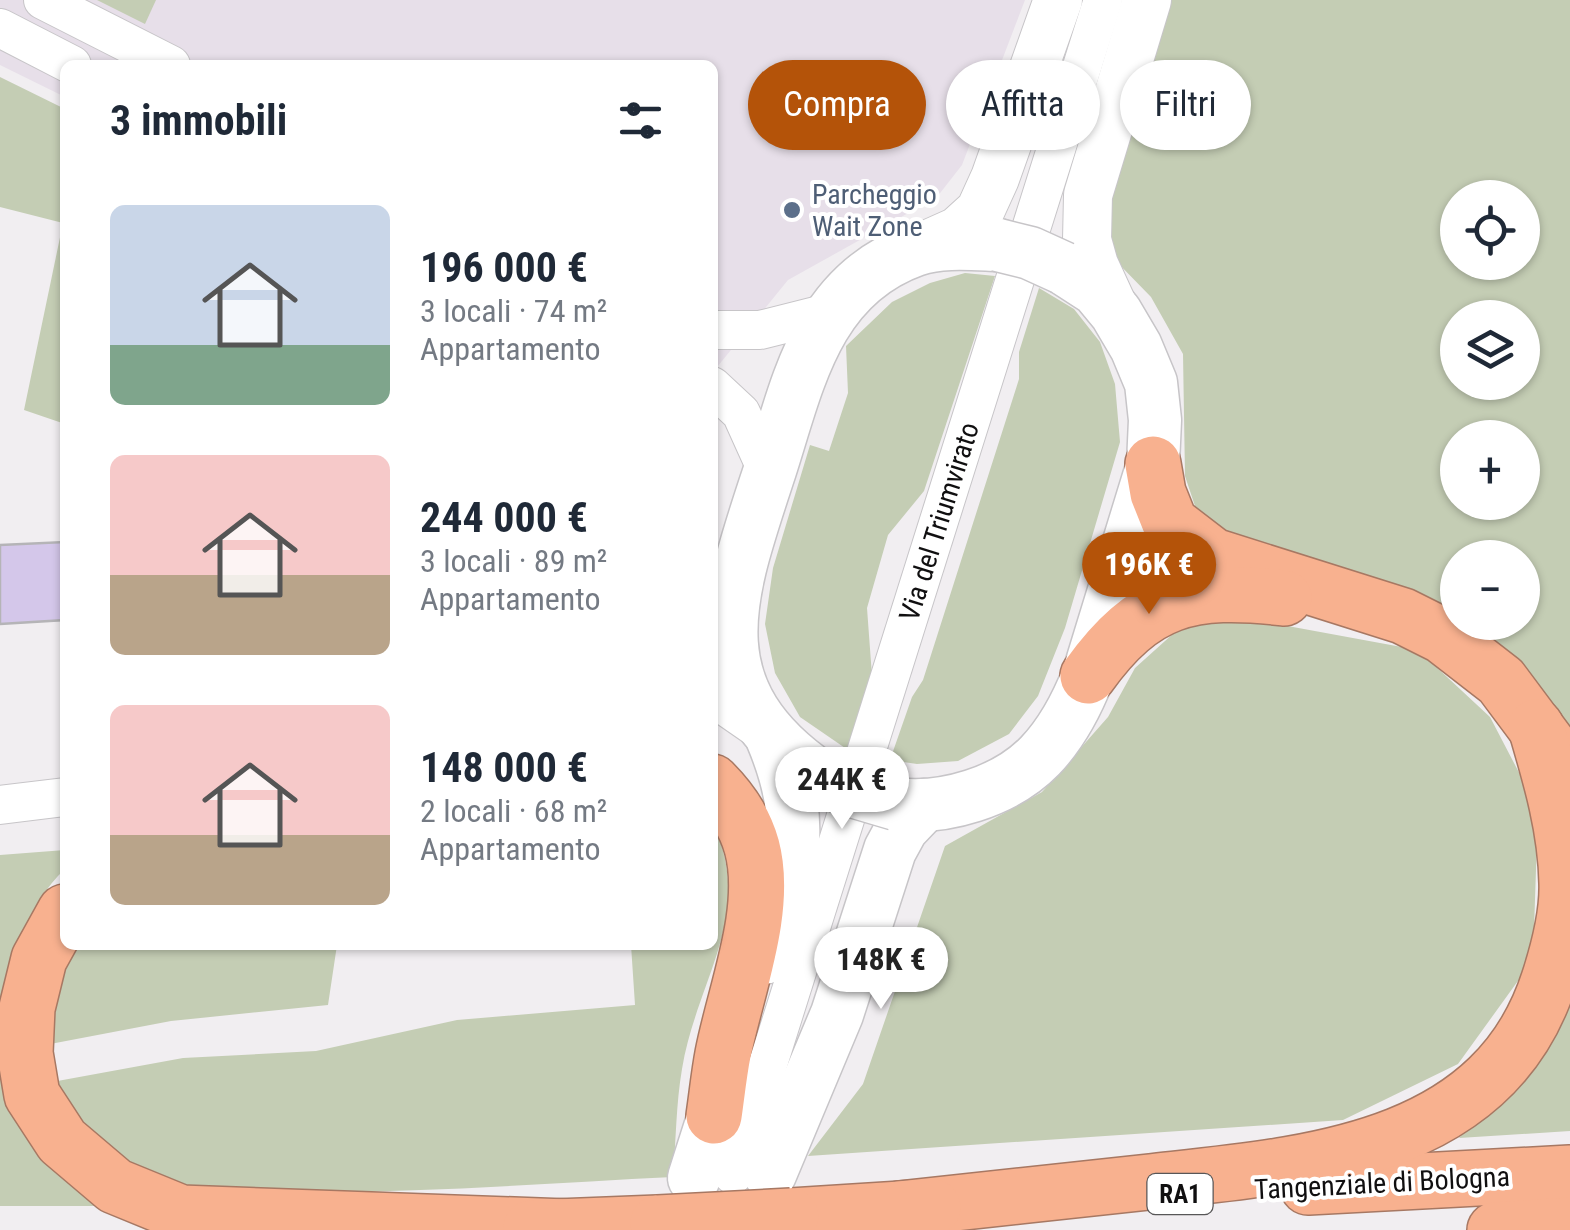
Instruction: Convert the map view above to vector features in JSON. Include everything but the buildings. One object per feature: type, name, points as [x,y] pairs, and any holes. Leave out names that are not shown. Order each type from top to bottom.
[{"type":"highway","points":[[1153,464],[1158,492],[1170,522],[1214,556],[1416,623],[1476,659],[1501,681],[1570,774]]},
{"type":"highway","points":[[1088,676],[1108,648],[1135,622],[1161,607],[1196,597],[1248,594],[1376,609]]},
{"type":"highway","points":[[899,1209],[1316,1160],[1411,1132],[1468,1096],[1515,1048],[1540,1007],[1560,948],[1568,885],[1562,818],[1536,727]]},
{"type":"highway","points":[[714,1116],[723,1054],[752,926],[756,882],[754,852],[745,826],[718,788]]},
{"type":"highway","points":[[60,921],[40,959],[28,1008],[25,1053],[32,1096],[62,1140],[115,1186],[181,1213],[566,1227]]},
{"type":"highway","name":"Tangenziale di Bologna","points":[[476,1230],[658,1223],[747,1186],[899,1209],[1570,1172]]},
{"type":"highway","points":[[1495,1230],[1570,1225]]},
{"type":"main road","points":[[747,1186],[714,1116],[791,866],[795,824],[789,778],[772,738],[750,707],[738,678],[730,620],[740,562],[811,345],[832,312],[870,276],[916,250],[951,244],[998,244],[1063,268],[1097,290],[1136,347],[1150,383],[1155,420],[1153,464],[1076,706],[1039,757],[1002,783],[964,798],[910,804],[842,788],[819,776],[772,738]]},
{"type":"main road","points":[[747,1186],[837,1014],[890,850],[910,804]]},
{"type":"street","points":[[44,0],[161,60]]},
{"type":"street","points":[[916,250],[958,231],[980,211],[1058,0]]},
{"type":"street","name":"Via del Triumvirato","points":[[747,1186],[1102,0]]},
{"type":"street","points":[[1116,313],[1087,240],[1088,196],[1147,0]]},
{"type":"street","points":[[0,28],[62,60]]},
{"type":"street","points":[[718,330],[760,330],[832,312]]},
{"type":"street","points":[[718,392],[741,413],[761,497],[718,579]]},
{"type":"street","points":[[718,702],[772,738]]},
{"type":"street","points":[[0,805],[60,798]]},
{"type":"shaded area","points":[[0,0],[1025,0],[1002,60],[946,60],[946,150],[968,150],[962,165],[937,197],[788,280],[718,366],[718,60],[60,60],[60,95],[0,65]]},
{"type":"green space","points":[[97,0],[156,0],[145,24]]},
{"type":"green space","points":[[1165,0],[1570,0],[1570,745],[1230,539],[1197,512],[1185,476],[1183,354],[1151,297],[1113,258],[1102,191],[1120,136],[1120,150],[1251,150],[1251,60],[1145,60]]},
{"type":"green space","points":[[0,77],[60,107],[60,222],[0,207]]},
{"type":"green space","points":[[60,237],[60,422],[24,410]]},
{"type":"green space","points":[[965,273],[995,276],[924,491],[888,535],[867,608],[872,676],[848,750],[800,717],[775,673],[765,624],[773,568],[810,445],[829,451],[848,393],[846,346],[892,302],[930,283]]},
{"type":"green space","points":[[1039,288],[1074,309],[1100,342],[1115,384],[1120,442],[1065,628],[1038,696],[1009,734],[958,761],[917,764],[890,760],[912,697],[923,680],[1019,379],[1019,352]]},
{"type":"green space","points":[[1249,619],[1418,650],[1490,717],[1538,809],[1533,960],[1458,1064],[1343,1120],[808,1156],[863,1084],[945,846],[1042,792],[1108,717],[1135,668],[1185,623]]},
{"type":"green space","points":[[718,838],[725,857],[726,918],[719,948],[689,1037],[682,1069],[673,1177],[347,1192],[208,1189],[157,1177],[125,1159],[86,1124],[52,1082],[183,1058],[316,1051],[457,1020],[635,1005],[631,950],[718,950]]},
{"type":"green space","points":[[60,850],[60,875],[40,899],[23,934],[3,1009],[116,1206],[0,1206],[0,855]]},
{"type":"green space","points":[[64,950],[336,950],[328,1005],[171,1021],[45,1045]]},
{"type":"green space","points":[[1570,969],[1570,1131],[1459,1138],[1545,1041]]},
{"type":"place","name":"Parcheggio Wait Zone","points":[[792,210]]}]
